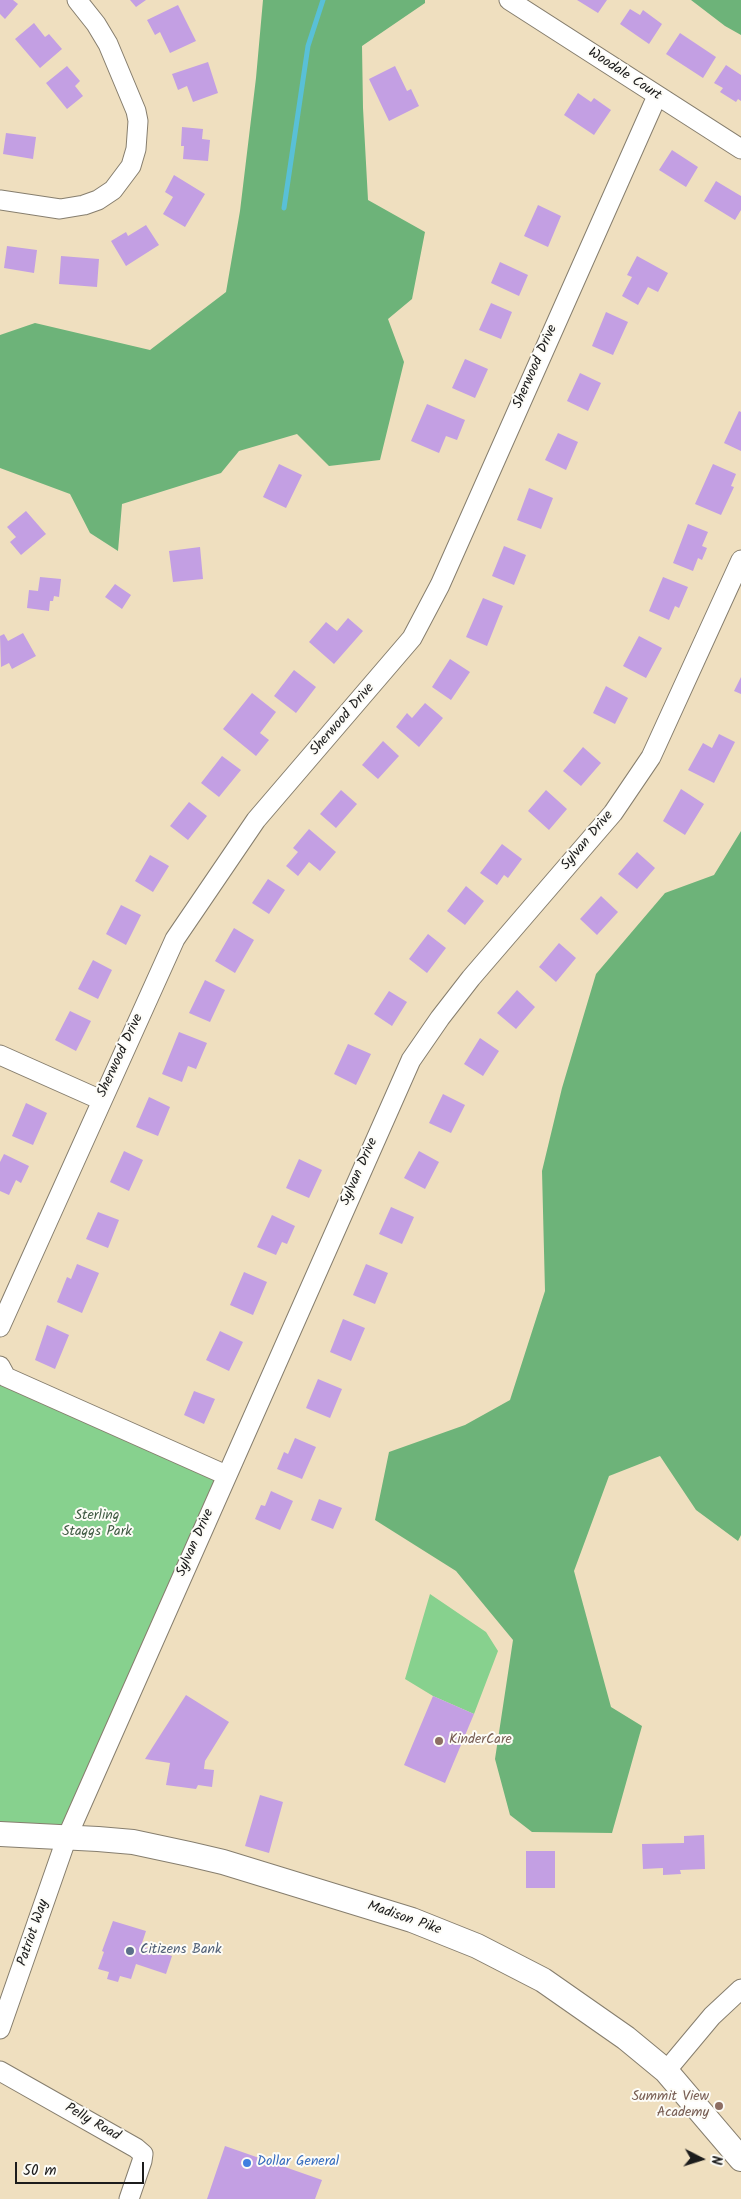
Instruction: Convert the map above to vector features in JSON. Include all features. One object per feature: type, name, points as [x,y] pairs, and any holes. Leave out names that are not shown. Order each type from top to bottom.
[{"type":"main road","name":"Madison Pike","points":[[0,1834],[133,1842],[223,1862],[412,1920],[477,1946],[543,1980],[626,2038],[666,2071],[741,2159]]},
{"type":"street","points":[[0,200],[60,209],[84,205],[98,200],[113,190],[131,166],[136,149],[138,120],[136,111],[108,44],[96,24],[77,0]]},
{"type":"street","name":"Woodale Court","points":[[508,0],[741,149]]},
{"type":"street","name":"Sherwood Drive","points":[[0,1327],[175,939],[256,820],[412,638],[440,585],[657,96]]},
{"type":"street","name":"Sylvan Drive","points":[[67,1837],[411,1060],[471,978],[613,813],[651,757],[741,560]]},
{"type":"street","points":[[0,1055],[101,1100]]},
{"type":"street","points":[[0,1366],[6,1377],[226,1475]]},
{"type":"street","name":"Patriot Way","points":[[0,2029],[67,1837]]},
{"type":"street","points":[[666,2071],[712,2016],[741,1989]]},
{"type":"street","name":"Pelly Road","points":[[0,2070],[136,2148],[143,2154],[129,2199]]},
{"type":"green space","points":[[263,0],[425,0],[425,3],[362,46],[368,200],[425,232],[412,299],[388,319],[404,362],[380,460],[329,466],[297,434],[239,451],[221,473],[122,504],[118,551],[90,533],[70,494],[0,468],[0,335],[35,323],[150,350],[226,292],[240,211]]},
{"type":"green space","points":[[691,0],[741,0],[741,35],[725,26]]},
{"type":"green space","points":[[741,831],[741,1535],[738,1541],[696,1510],[660,1456],[609,1476],[574,1571],[611,1707],[642,1726],[612,1833],[532,1832],[510,1815],[495,1759],[513,1640],[456,1571],[375,1520],[389,1452],[465,1425],[510,1400],[545,1291],[542,1171],[562,1088],[596,974],[665,893],[714,875]]},
{"type":"green space","name":"Sterling Staggs Park","points":[[0,1381],[226,1475],[67,1837],[0,1834]]},
{"type":"green space","points":[[430,1594],[486,1632],[498,1651],[474,1714],[433,1696],[405,1679]]},
{"type":"building","points":[[0,0],[13,0],[18,4],[5,19],[0,14]]},
{"type":"building","points":[[130,0],[146,0],[136,7]]},
{"type":"building","points":[[577,0],[607,0],[598,13]]},
{"type":"building","points":[[178,5],[196,41],[170,53],[160,32],[155,35],[147,20]]},
{"type":"building","points":[[630,9],[640,15],[643,10],[662,24],[649,44],[620,24]]},
{"type":"building","points":[[34,23],[45,37],[49,34],[62,49],[40,68],[15,39]]},
{"type":"building","points":[[680,33],[716,57],[703,78],[666,54]]},
{"type":"building","points":[[208,62],[218,93],[193,102],[187,86],[178,90],[172,74]]},
{"type":"building","points":[[726,65],[741,75],[741,101],[738,99],[736,102],[720,92],[723,88],[714,83]]},
{"type":"building","points":[[67,66],[80,81],[75,86],[83,96],[67,109],[46,83]]},
{"type":"building","points":[[395,66],[407,91],[411,89],[419,106],[389,121],[369,79]]},
{"type":"building","points":[[578,93],[591,102],[594,98],[611,110],[594,135],[564,115]]},
{"type":"building","points":[[182,127],[203,129],[202,139],[210,140],[208,161],[183,159],[184,146],[181,146]]},
{"type":"building","points":[[6,133],[36,137],[33,159],[3,154]]},
{"type":"building","points":[[672,150],[698,167],[686,187],[659,170]]},
{"type":"building","points":[[174,175],[205,194],[185,227],[163,214],[173,197],[165,192]]},
{"type":"building","points":[[716,181],[741,196],[741,210],[735,220],[704,201]]},
{"type":"building","points":[[538,205],[561,216],[548,247],[524,236]]},
{"type":"building","points":[[146,225],[159,245],[126,266],[111,241],[126,232],[128,236]]},
{"type":"building","points":[[7,246],[37,250],[34,273],[4,268]]},
{"type":"building","points":[[61,256],[99,259],[97,287],[59,284]]},
{"type":"building","points":[[637,256],[668,273],[658,292],[648,287],[638,305],[622,296],[632,277],[627,275]]},
{"type":"building","points":[[500,262],[528,275],[519,296],[491,283]]},
{"type":"building","points":[[491,303],[512,312],[501,339],[479,330]]},
{"type":"building","points":[[606,312],[628,322],[613,355],[592,346]]},
{"type":"building","points":[[465,359],[488,369],[475,398],[452,388]]},
{"type":"building","points":[[580,373],[601,383],[588,411],[567,401]]},
{"type":"building","points":[[427,404],[465,420],[457,440],[446,436],[439,453],[411,441]]},
{"type":"building","points":[[739,411],[741,412],[741,451],[724,443]]},
{"type":"building","points":[[558,433],[578,442],[566,470],[545,460]]},
{"type":"building","points":[[279,464],[302,475],[286,508],[263,497]]},
{"type":"building","points":[[713,464],[736,474],[731,486],[734,487],[721,515],[695,504]]},
{"type":"building","points":[[529,488],[553,498],[541,529],[517,520]]},
{"type":"building","points":[[26,511],[46,534],[21,555],[10,542],[16,537],[7,527]]},
{"type":"building","points":[[688,524],[708,532],[702,546],[707,548],[702,560],[698,558],[693,571],[673,563]]},
{"type":"building","points":[[504,546],[526,555],[514,585],[492,576]]},
{"type":"building","points":[[200,547],[203,579],[173,582],[169,551]]},
{"type":"building","points":[[40,577],[61,579],[59,597],[54,596],[53,601],[50,601],[49,611],[27,608],[29,590],[38,591]]},
{"type":"building","points":[[663,577],[688,587],[679,608],[675,606],[669,620],[649,611]]},
{"type":"building","points":[[115,584],[131,595],[122,609],[105,597]]},
{"type":"building","points":[[483,598],[503,606],[487,646],[466,637]]},
{"type":"building","points":[[348,618],[363,631],[334,664],[309,642],[326,622],[337,631]]},
{"type":"building","points":[[23,633],[36,656],[12,669],[9,663],[1,667],[0,636],[4,634],[8,641]]},
{"type":"building","points":[[639,636],[662,648],[646,678],[623,666]]},
{"type":"building","points":[[450,659],[470,672],[451,700],[432,687]]},
{"type":"building","points":[[294,670],[316,687],[296,713],[274,696]]},
{"type":"building","points":[[741,677],[741,694],[734,691]]},
{"type":"building","points":[[606,686],[628,698],[615,724],[593,713]]},
{"type":"building","points":[[252,693],[276,712],[260,733],[269,740],[256,756],[223,729]]},
{"type":"building","points":[[425,703],[443,718],[419,747],[396,727],[407,713],[412,718]]},
{"type":"building","points":[[719,734],[735,742],[714,783],[688,770],[703,743],[712,748]]},
{"type":"building","points":[[383,741],[399,756],[378,779],[362,765]]},
{"type":"building","points":[[583,747],[601,763],[581,786],[563,771]]},
{"type":"building","points":[[222,756],[241,770],[219,797],[201,783]]},
{"type":"building","points":[[681,789],[704,804],[685,835],[663,821]]},
{"type":"building","points":[[341,790],[357,804],[336,828],[320,814]]},
{"type":"building","points":[[546,790],[567,809],[549,830],[528,811]]},
{"type":"building","points":[[189,802],[207,816],[188,840],[170,826]]},
{"type":"building","points":[[309,829],[336,852],[320,871],[309,862],[298,876],[286,866],[298,852],[293,848]]},
{"type":"building","points":[[502,844],[522,859],[508,878],[504,875],[497,885],[480,873]]},
{"type":"building","points":[[637,852],[655,868],[637,889],[618,874]]},
{"type":"building","points":[[150,855],[169,866],[153,892],[135,881]]},
{"type":"building","points":[[268,879],[285,890],[269,914],[252,903]]},
{"type":"building","points":[[466,886],[484,901],[465,925],[447,911]]},
{"type":"building","points":[[601,896],[618,912],[597,935],[580,919]]},
{"type":"building","points":[[121,905],[141,915],[126,945],[106,934]]},
{"type":"building","points":[[234,928],[254,940],[235,973],[215,961]]},
{"type":"building","points":[[428,934],[446,948],[427,973],[409,959]]},
{"type":"building","points":[[559,943],[576,958],[556,982],[539,967]]},
{"type":"building","points":[[93,960],[112,970],[98,999],[78,989]]},
{"type":"building","points":[[205,980],[225,990],[210,1022],[189,1013]]},
{"type":"building","points":[[517,990],[535,1007],[516,1029],[497,1013]]},
{"type":"building","points":[[389,991],[407,1002],[392,1026],[374,1014]]},
{"type":"building","points":[[70,1011],[91,1021],[76,1051],[55,1040]]},
{"type":"building","points":[[179,1032],[207,1043],[196,1069],[188,1066],[182,1082],[162,1074]]},
{"type":"building","points":[[480,1038],[499,1051],[483,1076],[464,1064]]},
{"type":"building","points":[[348,1044],[371,1054],[356,1085],[334,1074]]},
{"type":"building","points":[[443,1094],[465,1105],[451,1133],[429,1123]]},
{"type":"building","points":[[149,1097],[170,1107],[158,1136],[136,1127]]},
{"type":"building","points":[[26,1103],[47,1113],[33,1145],[12,1136]]},
{"type":"building","points":[[124,1151],[143,1160],[129,1191],[110,1182]]},
{"type":"building","points":[[419,1151],[439,1162],[425,1189],[404,1178]]},
{"type":"building","points":[[4,1154],[29,1166],[21,1183],[16,1180],[9,1195],[0,1191],[0,1162]]},
{"type":"building","points":[[299,1159],[322,1170],[309,1198],[286,1188]]},
{"type":"building","points":[[391,1207],[414,1217],[402,1244],[379,1234]]},
{"type":"building","points":[[98,1212],[119,1220],[108,1248],[86,1239]]},
{"type":"building","points":[[272,1215],[295,1226],[287,1244],[282,1242],[276,1255],[257,1247]]},
{"type":"building","points":[[77,1264],[99,1273],[82,1313],[57,1302],[67,1277],[71,1279]]},
{"type":"building","points":[[366,1264],[388,1273],[375,1304],[353,1295]]},
{"type":"building","points":[[244,1272],[267,1282],[253,1315],[230,1305]]},
{"type":"building","points":[[343,1319],[365,1328],[351,1361],[330,1352]]},
{"type":"building","points":[[47,1325],[69,1335],[55,1369],[35,1360]]},
{"type":"building","points":[[220,1331],[243,1342],[229,1371],[206,1360]]},
{"type":"building","points":[[318,1379],[342,1389],[330,1418],[306,1408]]},
{"type":"building","points":[[194,1391],[215,1399],[204,1424],[184,1415]]},
{"type":"building","points":[[295,1438],[316,1447],[302,1479],[277,1469],[284,1452],[288,1454]]},
{"type":"building","points":[[271,1491],[293,1501],[280,1530],[255,1519],[261,1505],[265,1506]]},
{"type":"building","points":[[319,1499],[342,1508],[333,1529],[311,1520]]},
{"type":"building","points":[[186,1695],[229,1722],[205,1761],[204,1769],[214,1770],[212,1787],[198,1785],[196,1789],[166,1785],[170,1763],[145,1759]]},
{"type":"building","points":[[433,1696],[474,1714],[445,1783],[404,1765]]},
{"type":"building","points":[[260,1795],[283,1802],[269,1853],[245,1846]]},
{"type":"building","points":[[704,1835],[705,1869],[680,1870],[681,1874],[663,1875],[663,1868],[643,1869],[642,1844],[684,1843],[684,1836]]},
{"type":"building","points":[[526,1851],[555,1851],[555,1888],[526,1888]]},
{"type":"building","name":"Citizens Bank","points":[[113,1921],[146,1931],[141,1946],[172,1956],[166,1974],[136,1964],[131,1979],[120,1976],[118,1982],[107,1979],[109,1972],[98,1969],[104,1952],[102,1951]]},
{"type":"building","name":"Dollar General","points":[[225,2146],[322,2180],[315,2199],[207,2199]]},
{"type":"waterway","points":[[284,208],[308,46],[323,0]]},
{"type":"place","name":"KinderCare","points":[[439,1741]]},
{"type":"place","name":"Citizens Bank","points":[[130,1951]]},
{"type":"place","name":"Summit View Academy","points":[[719,2106]]},
{"type":"place","name":"Dollar General","points":[[247,2163]]}]
